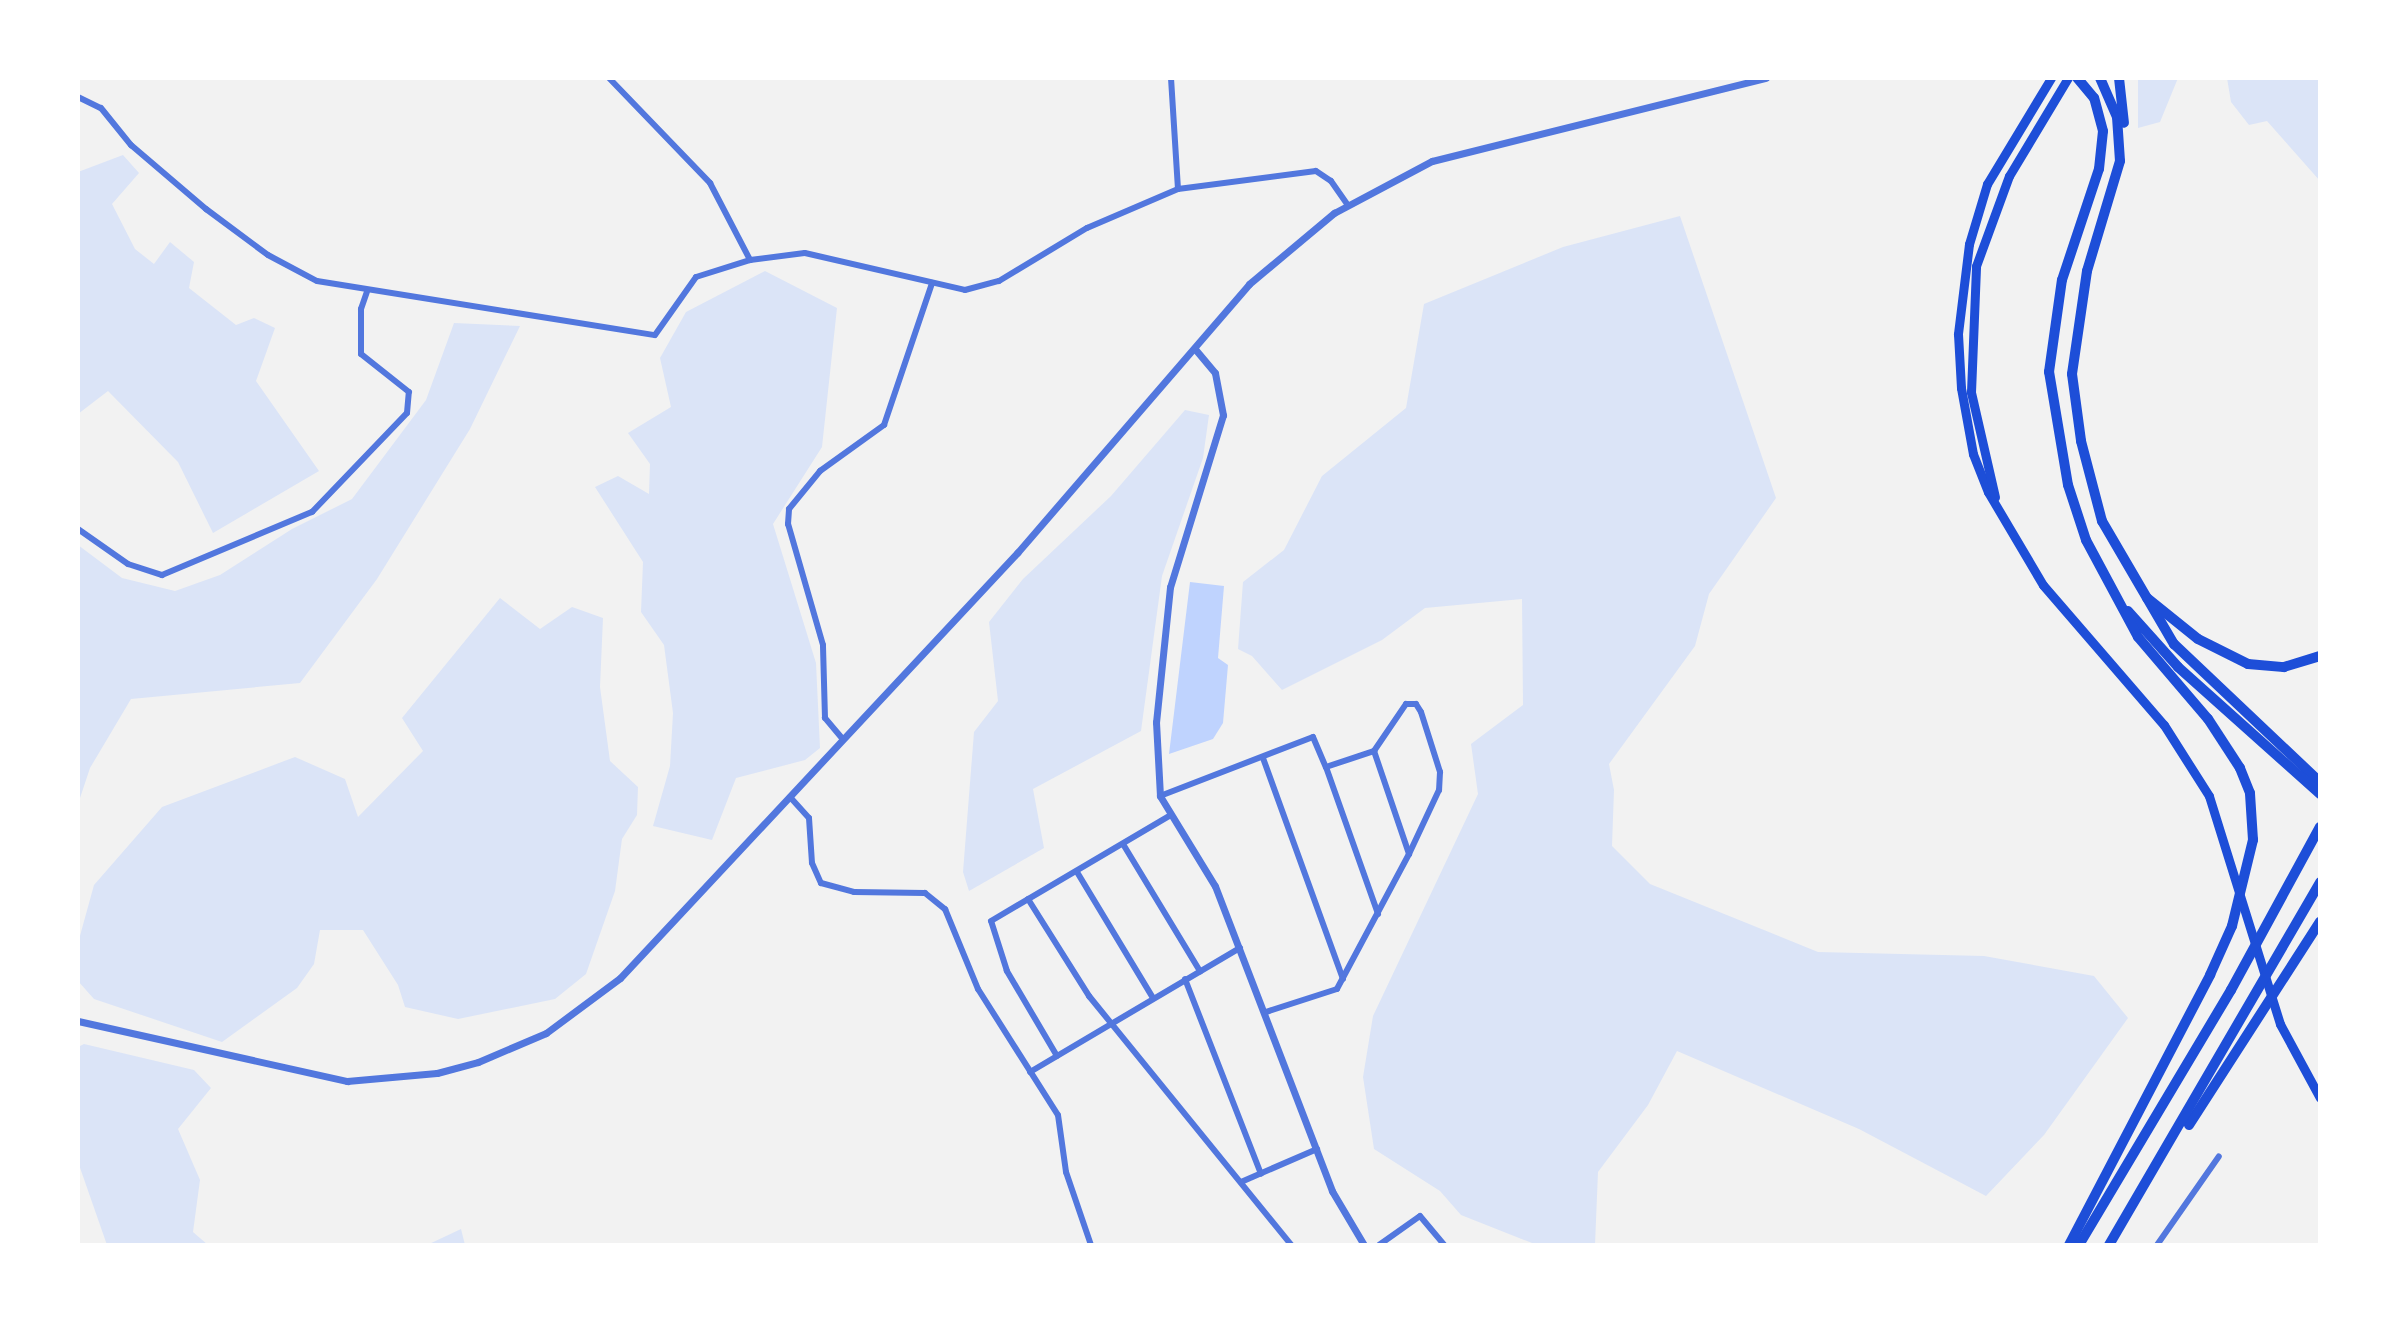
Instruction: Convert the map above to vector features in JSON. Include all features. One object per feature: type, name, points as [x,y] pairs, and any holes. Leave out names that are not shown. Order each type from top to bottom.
[{"type":"highway","points":[[2069,1245],[2210,975],[2232,926],[2253,840],[2250,793],[2240,768],[2208,719],[2149,654],[2078,519],[2049,372],[2062,280],[2102,148],[2094,98],[2077,78]]},
{"type":"highway","points":[[2100,78],[2114,107],[2121,149]]},
{"type":"highway","points":[[2119,78],[2121,149],[2087,271],[2072,374],[2081,441],[2102,521],[2174,644],[2292,761],[2320,794]]},
{"type":"highway","points":[[2146,596],[2198,639],[2248,664],[2284,667],[2320,656]]},
{"type":"highway","points":[[2124,607],[2178,667],[2320,782]]},
{"type":"highway","points":[[2079,1245],[2223,1004],[2320,827]]},
{"type":"highway","points":[[2109,1245],[2153,1176],[2320,882]]},
{"type":"highway","points":[[2153,1176],[2218,1086],[2320,922]]},
{"type":"main road","points":[[2051,78],[1987,184],[1963,274],[1961,388],[1973,454],[1996,505],[2043,585],[2179,744],[2209,796],[2280,1024],[2320,1098]]},
{"type":"main road","points":[[1996,505],[1971,392],[1976,266],[2009,176],[2068,78]]},
{"type":"street","points":[[609,78],[710,183],[750,260]]},
{"type":"street","points":[[1171,78],[1178,189]]},
{"type":"street","points":[[78,1021],[347,1081],[393,1080],[478,1062],[546,1033],[620,978],[790,797],[841,737],[1017,553],[1249,284],[1347,204],[1432,161],[1766,78]]},
{"type":"street","points":[[78,97],[101,108],[131,145],[268,255],[317,281],[367,292],[655,335],[696,277],[750,260],[805,253],[965,290],[999,281],[1133,204],[1178,189],[1316,171],[1347,204]]},
{"type":"street","points":[[841,737],[825,718],[823,645],[788,524],[789,509],[820,471],[884,425],[932,283]]},
{"type":"street","points":[[78,529],[128,564],[162,575],[312,512],[407,413],[409,392],[361,354],[361,309],[367,292]]},
{"type":"street","points":[[1195,349],[1215,373],[1223,415],[1170,587],[1156,735],[1160,796],[1169,816],[1215,886],[1266,1012],[1332,1191],[1364,1245]]},
{"type":"street","points":[[1266,1012],[1337,989],[1409,854],[1439,790],[1440,772],[1416,704],[1401,708],[1374,751],[1326,767]]},
{"type":"street","points":[[1160,796],[1313,737],[1378,914]]},
{"type":"street","points":[[1374,751],[1409,854]]},
{"type":"street","points":[[1263,758],[1343,979]]},
{"type":"street","points":[[790,797],[809,818],[812,863],[821,883],[854,892],[925,893],[939,899],[978,989],[1062,1125],[1066,1172],[1091,1245]]},
{"type":"street","points":[[1057,1056],[990,931],[991,921],[1169,816]]},
{"type":"street","points":[[1123,844],[1200,971]]},
{"type":"street","points":[[1077,872],[1153,998]]},
{"type":"street","points":[[1028,899],[1110,1022],[1291,1245]]},
{"type":"street","points":[[1030,1072],[1240,948]]},
{"type":"street","points":[[1185,979],[1261,1174]]},
{"type":"street","points":[[1241,1182],[1317,1149]]},
{"type":"street","points":[[2157,1245],[2219,1156]]},
{"type":"street","points":[[1379,1245],[1420,1216],[1444,1245]]},
{"type":"shaded area","points":[[2138,78],[2178,78],[2160,122],[2138,128]]},
{"type":"shaded area","points":[[2227,78],[2320,78],[2320,181],[2267,121],[2249,125],[2231,102]]},
{"type":"shaded area","points":[[123,155],[139,173],[112,204],[135,249],[154,264],[170,242],[194,262],[189,288],[236,325],[254,318],[275,328],[256,381],[319,471],[213,533],[178,462],[108,391],[78,414],[78,172]]},
{"type":"shaded area","points":[[1680,216],[1776,498],[1709,594],[1695,646],[1609,764],[1614,790],[1612,846],[1650,884],[1818,952],[1984,956],[2094,976],[2128,1018],[2044,1135],[1986,1196],[1859,1129],[1677,1051],[1648,1105],[1598,1172],[1595,1245],[1537,1245],[1461,1215],[1440,1191],[1374,1149],[1363,1077],[1373,1016],[1478,794],[1471,744],[1523,705],[1522,599],[1425,608],[1382,640],[1282,690],[1252,656],[1238,649],[1243,582],[1284,550],[1322,476],[1406,408],[1424,304],[1563,247]]},
{"type":"shaded area","points":[[765,271],[837,308],[822,447],[773,524],[816,663],[820,748],[805,760],[736,778],[712,840],[653,826],[670,766],[673,713],[664,645],[641,612],[643,562],[595,487],[618,476],[649,494],[650,464],[628,433],[671,407],[660,358],[686,312]]},
{"type":"shaded area","points":[[454,323],[520,326],[470,429],[377,579],[300,683],[131,699],[90,768],[78,804],[78,545],[122,578],[175,591],[220,575],[292,529],[352,499],[426,400]]},
{"type":"shaded area","points":[[1185,410],[1209,415],[1203,458],[1162,576],[1141,731],[1033,789],[1044,848],[969,891],[963,872],[974,732],[998,701],[989,622],[1023,579],[1111,496]]},
{"type":"shaded area","points":[[500,598],[540,629],[572,607],[603,618],[600,687],[610,761],[638,787],[637,815],[622,839],[615,891],[586,974],[555,999],[458,1019],[405,1007],[398,985],[363,930],[320,930],[314,964],[297,988],[222,1042],[94,999],[78,981],[78,943],[94,885],[162,807],[295,757],[345,779],[358,817],[423,751],[402,718]]},
{"type":"shaded area","points":[[84,1044],[194,1070],[211,1088],[178,1129],[200,1180],[193,1232],[208,1245],[107,1245],[78,1162],[78,1047]]},
{"type":"shaded area","points":[[461,1229],[465,1245],[427,1245]]},
{"type":"water","points":[[1190,582],[1224,586],[1218,658],[1228,665],[1223,723],[1213,739],[1169,754]]}]
